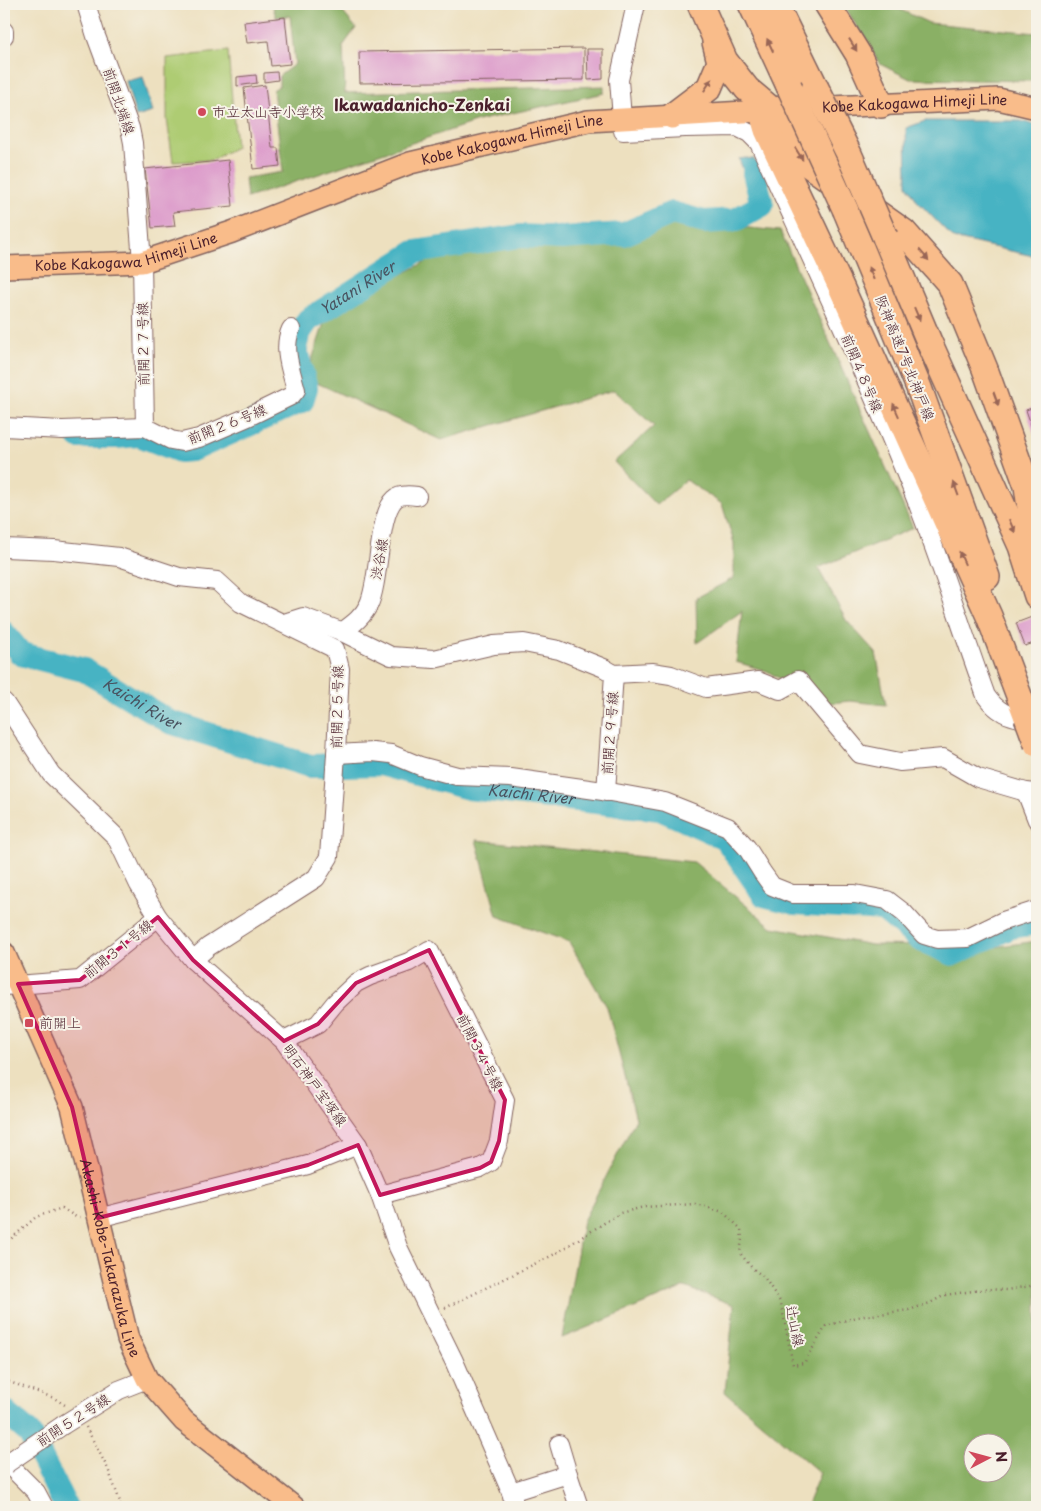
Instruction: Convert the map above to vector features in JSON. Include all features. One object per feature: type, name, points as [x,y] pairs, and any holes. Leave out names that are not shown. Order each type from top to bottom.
[{"type":"highway","points":[[700,4],[725,61],[747,89],[776,104],[783,125],[802,160],[904,232],[950,284],[985,369],[1027,486],[1037,559]]},
{"type":"highway","name":"阪神高速7号北神戸線","points":[[751,4],[776,104],[846,211],[919,388],[1023,676],[1034,719]]},
{"type":"highway","name":"阪神高速7号北神戸線","points":[[775,4],[818,86],[850,154],[930,344],[1021,546],[1037,596]]},
{"type":"highway","points":[[788,4],[818,86]]},
{"type":"highway","points":[[827,4],[858,54],[881,105]]},
{"type":"highway","points":[[672,116],[709,88],[720,62],[713,35]]},
{"type":"highway","points":[[776,104],[767,130],[841,287],[1034,719],[1037,744]]},
{"type":"main road","name":"Kobe Kakogawa Himeji Line","points":[[4,267],[142,262],[232,232],[410,163],[588,121],[672,116],[776,104],[881,105],[998,99],[1037,108]]},
{"type":"main road","name":"Akashi-Kobe-Takarazuka Line","points":[[4,952],[11,985],[72,1107],[128,1339],[147,1379],[184,1421],[294,1507]]},
{"type":"street","name":"前開北端線","points":[[86,4],[130,128],[133,143],[142,262]]},
{"type":"street","points":[[622,119],[619,80],[636,4]]},
{"type":"street","points":[[4,31],[4,36]]},
{"type":"street","name":"前開４８号線","points":[[622,119],[623,131],[737,127],[759,143],[909,482],[986,696],[994,708],[1010,716],[1034,719]]},
{"type":"street","name":"前開２７号線","points":[[142,262],[145,427]]},
{"type":"street","name":"前開２６号線","points":[[4,427],[62,430],[145,427],[170,440],[182,442],[199,438],[240,421],[291,396],[296,390],[287,354],[287,337],[291,329]]},
{"type":"street","name":"渋谷線","points":[[342,632],[360,620],[369,604],[375,582],[387,510],[396,498],[409,495],[417,496]]},
{"type":"street","name":"前開２５号線","points":[[4,548],[54,550],[119,557],[180,577],[217,580],[241,603],[335,649],[340,669],[336,760],[328,857],[316,878],[208,947],[193,960]]},
{"type":"street","points":[[284,623],[303,617],[342,632],[390,656],[434,659],[494,645],[524,643],[559,650],[614,674],[652,672],[671,675],[706,688],[758,681],[780,690],[798,680],[860,754],[900,762],[943,758],[978,778],[1032,793],[1037,820]]},
{"type":"street","name":"前開２９号線","points":[[606,792],[614,674]]},
{"type":"street","name":"明石神戸宝塚線","points":[[4,702],[51,774],[116,837],[139,885],[158,916],[193,960],[284,1041],[358,1145],[380,1195],[398,1247],[454,1361],[513,1500]]},
{"type":"street","points":[[336,760],[373,752],[391,754],[420,766],[457,776],[511,778],[664,802],[728,827],[748,848],[772,886],[792,894],[855,894],[886,900],[904,913],[924,935],[937,940],[968,938],[1003,921],[1037,910]]},
{"type":"street","name":"前開３１号線","points":[[11,985],[80,980],[158,916]]},
{"type":"street","name":"前開３４号線","points":[[284,1041],[318,1024],[335,1003],[356,983],[409,962],[429,950],[505,1100],[499,1141],[491,1162],[480,1168],[380,1195]]},
{"type":"street","points":[[98,1218],[308,1165],[358,1145]]},
{"type":"street","name":"前開５２号線","points":[[4,1468],[6,1464],[63,1425],[119,1390],[147,1379]]},
{"type":"street","points":[[559,1444],[579,1507]]},
{"type":"street","points":[[4,1460],[36,1492],[44,1507]]},
{"type":"street","points":[[513,1500],[568,1474]]},
{"type":"path","name":"辻山線","points":[[431,1314],[556,1254],[620,1213],[644,1207],[696,1204],[723,1212],[741,1230],[742,1239],[739,1249],[741,1256],[764,1277],[780,1304],[793,1365],[804,1363],[826,1326],[857,1317],[909,1310],[946,1295],[986,1289],[1006,1290],[1037,1283]]},
{"type":"path","points":[[4,1245],[36,1217],[62,1208],[76,1217],[98,1218]]},
{"type":"path","points":[[4,1380],[54,1398],[80,1415],[108,1469],[122,1507]]},
{"type":"highlighted area","points":[[158,917],[193,960],[284,1041],[318,1024],[356,983],[429,950],[505,1100],[499,1141],[491,1162],[480,1168],[380,1195],[358,1145],[308,1165],[98,1218],[72,1107],[18,984],[80,980]]},
{"type":"green space","points":[[272,4],[336,4],[356,28],[343,46],[345,93],[604,86],[604,93],[481,120],[247,198],[245,178],[283,172],[273,90],[279,86],[279,76],[295,64],[290,16],[276,17]]},
{"type":"green space","points":[[843,4],[888,4],[929,23],[1037,33],[1037,81],[910,79],[880,64]]},
{"type":"green space","points":[[228,51],[236,147],[212,160],[173,162],[167,119],[167,58]]},
{"type":"green space","points":[[677,221],[780,231],[913,528],[818,568],[846,620],[876,653],[886,705],[850,701],[821,704],[767,671],[736,662],[742,611],[697,643],[696,598],[734,578],[734,543],[722,504],[686,480],[656,505],[614,462],[654,426],[614,390],[441,440],[306,378],[328,311],[446,252]]},
{"type":"green space","points":[[476,840],[694,862],[772,927],[872,945],[994,947],[1037,941],[1037,1506],[806,1507],[820,1473],[725,1392],[734,1305],[685,1287],[562,1338],[583,1221],[636,1119],[607,1007],[569,942],[497,916]]},
{"type":"water","points":[[143,77],[153,112],[136,117],[126,81]]},
{"type":"water","points":[[925,121],[1021,121],[1037,126],[1037,258],[953,238],[918,202],[907,185],[906,128]]},
{"type":"water","points":[[739,159],[754,159],[767,187],[756,204]]},
{"type":"building","points":[[285,17],[290,64],[271,66],[268,41],[247,43],[244,22]]},
{"type":"building","points":[[584,48],[584,80],[360,83],[359,52]]},
{"type":"building","points":[[587,49],[603,49],[603,79],[588,80]]},
{"type":"building","points":[[277,72],[278,80],[264,82],[264,73]]},
{"type":"building","points":[[256,75],[257,83],[237,86],[237,77]]},
{"type":"building","points":[[265,85],[272,148],[278,148],[280,166],[253,169],[244,88]]},
{"type":"building","points":[[228,160],[233,206],[173,212],[175,226],[152,228],[145,169]]},
{"type":"building","points":[[1037,406],[1037,442],[1026,410]]},
{"type":"building","points":[[1037,615],[1037,642],[1025,646],[1016,623]]},
{"type":"waterway","name":"Yatani River","points":[[79,437],[139,435],[180,451],[191,450],[302,401],[306,388],[295,347],[299,333],[308,320],[415,252],[520,236],[562,238],[624,234],[672,213],[704,222],[735,220],[762,205],[754,173]]},
{"type":"waterway","name":"Kaichi River","points":[[4,633],[21,654],[84,670],[170,722],[310,766],[380,764],[468,788],[660,809],[725,838],[764,895],[796,903],[883,909],[919,939],[953,954],[1011,927],[1037,923]]},
{"type":"waterway","points":[[4,1411],[29,1433],[66,1507]]},
{"type":"place","name":"市立太山寺小学校","points":[[202,112]]},
{"type":"place","name":"前開上","points":[[29,1023]]},
{"type":"district","name":"Ikawadanicho-Zenkai","points":[[422,105]]}]
